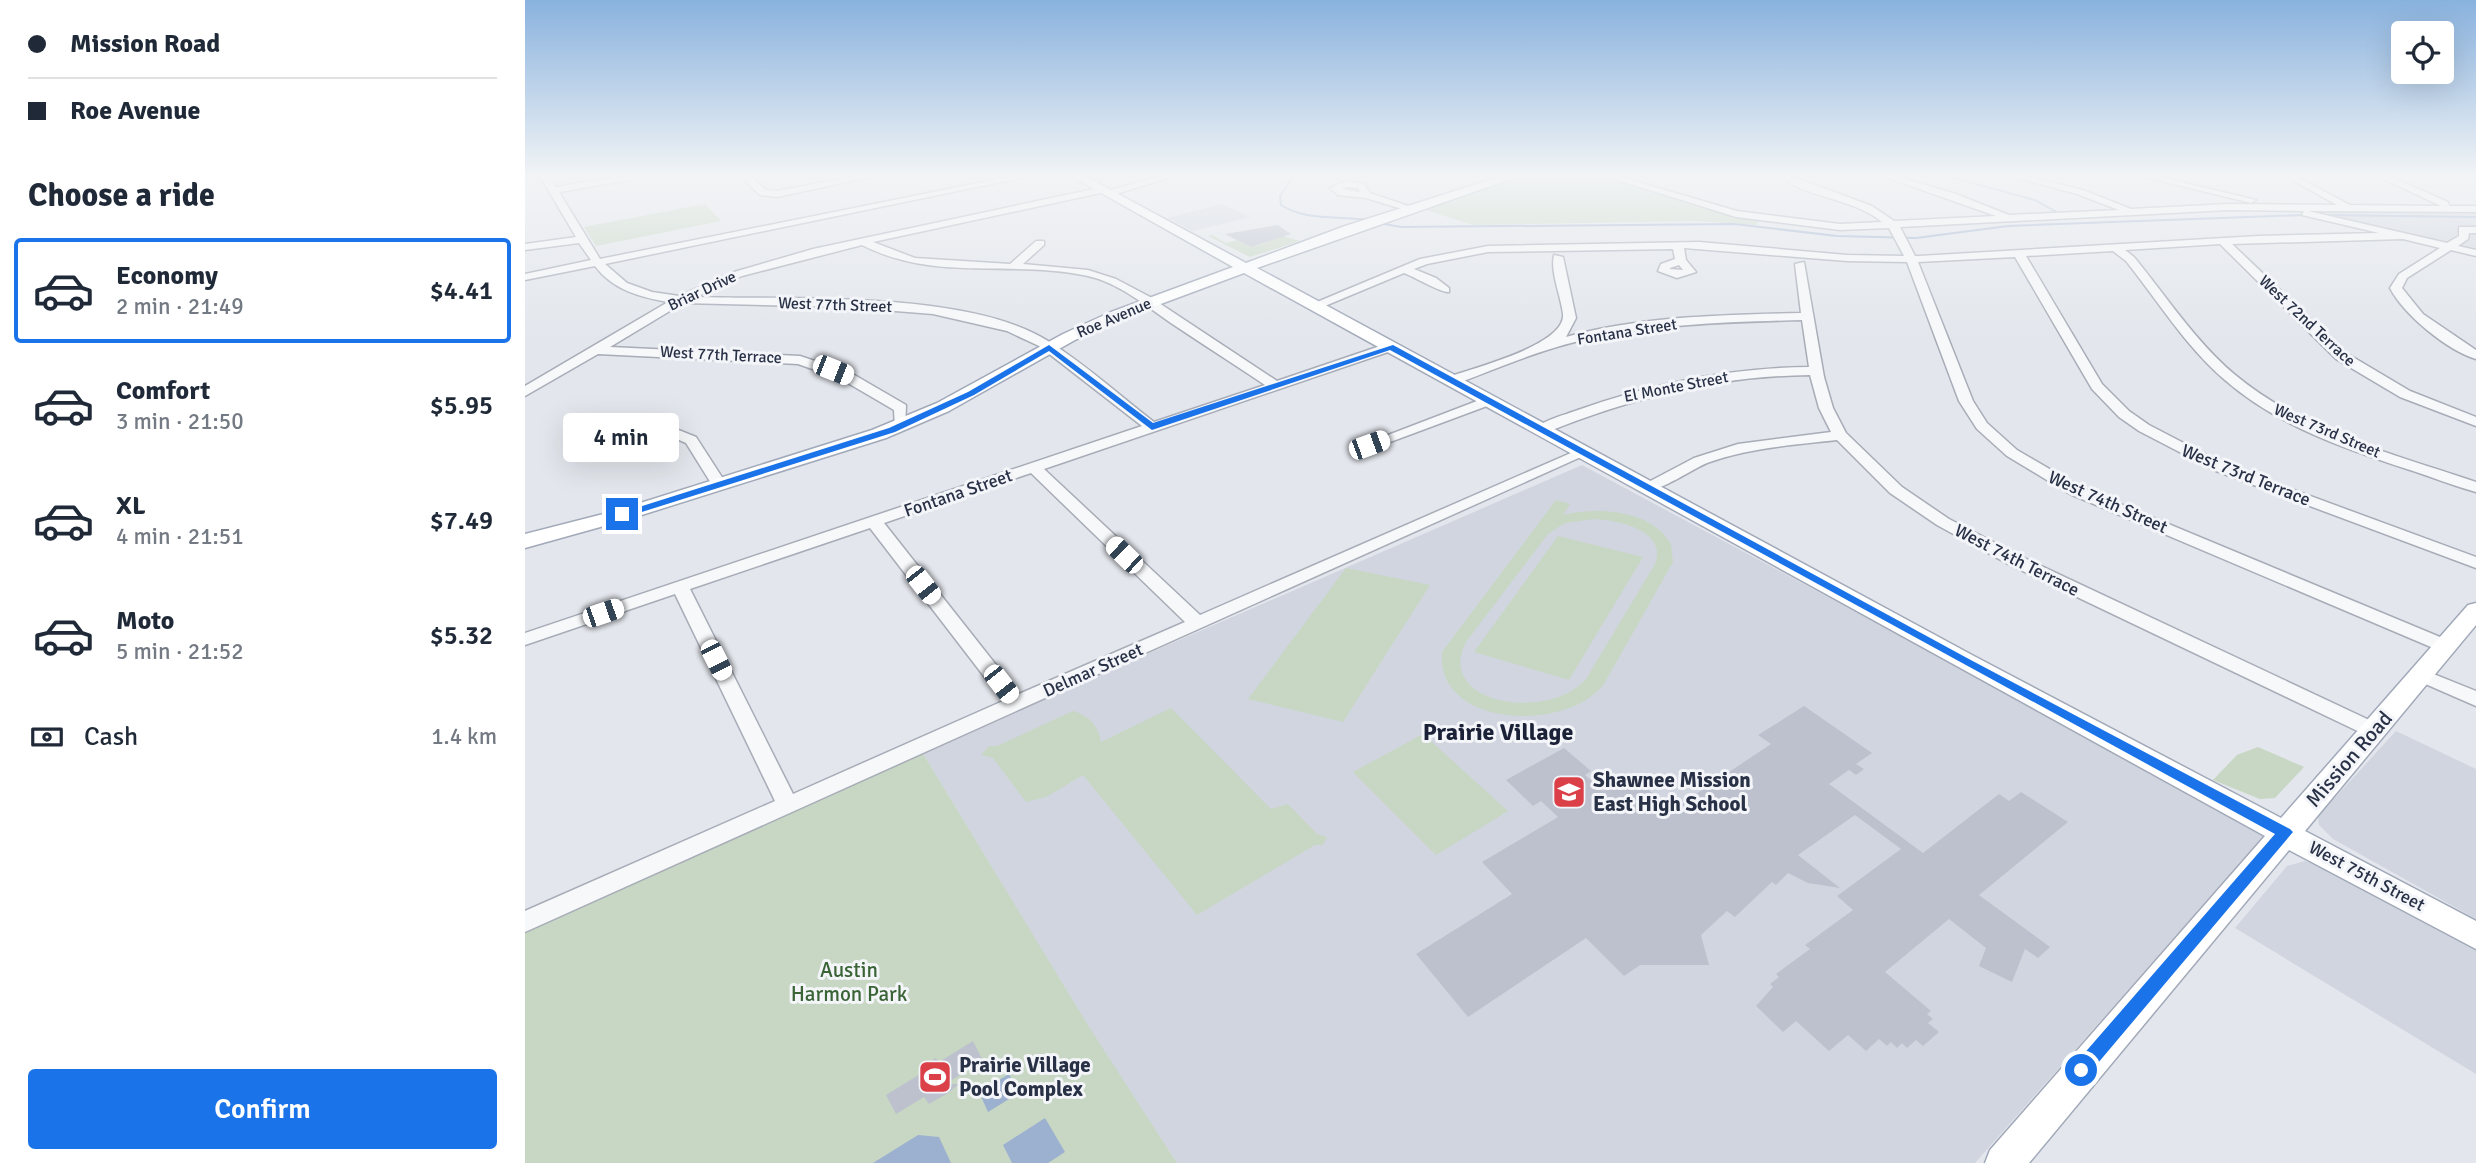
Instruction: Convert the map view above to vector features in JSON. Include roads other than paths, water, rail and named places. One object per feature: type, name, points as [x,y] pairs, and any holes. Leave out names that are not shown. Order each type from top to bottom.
[{"type":"main road","name":"West 75th Street","points":[[1178,230],[1952,655],[2476,936]]},
{"type":"main road","name":"Roe Avenue","points":[[525,541],[719,485],[900,417],[937,410],[1078,333],[1151,303],[1348,230]]},
{"type":"main road","name":"Mission Road","points":[[2008,1161],[2476,610]]},
{"type":"street","name":"West 77th Street","points":[[579,230],[607,275],[621,284],[653,295],[681,299],[919,309],[979,319],[1030,335],[1072,364],[1152,427]]},
{"type":"street","points":[[525,277],[756,230]]},
{"type":"street","name":"Briar Drive","points":[[525,392],[681,299],[759,267],[915,230]]},
{"type":"street","name":"West 74th Street","points":[[1898,230],[1972,412],[2012,453],[2076,491],[2445,646]]},
{"type":"street","points":[[2368,230],[2476,253]]},
{"type":"street","points":[[2463,230],[2464,237],[2399,280],[2397,292],[2445,336],[2476,355]]},
{"type":"street","points":[[1316,305],[1403,269],[1467,252],[1541,248],[1727,246],[1816,256],[1911,259],[2378,233]]},
{"type":"street","points":[[525,247],[585,239]]},
{"type":"street","points":[[863,241],[887,256],[909,261],[1014,266],[1089,274],[1123,286],[1275,385]]},
{"type":"street","name":"West 72nd Terrace","points":[[2224,241],[2341,356],[2405,394],[2476,422]]},
{"type":"street","points":[[1014,266],[1040,243]]},
{"type":"street","points":[[1678,246],[1681,261]]},
{"type":"street","name":"West 73rd Street","points":[[2116,247],[2130,259],[2219,368],[2256,398],[2335,438],[2476,487]]},
{"type":"street","points":[[1541,248],[1558,257]]},
{"type":"street","points":[[1558,257],[1570,248]]},
{"type":"street","points":[[1784,253],[1800,264],[1816,256]]},
{"type":"street","name":"West 73rd Terrace","points":[[2019,254],[2097,386],[2116,407],[2144,428],[2221,468],[2476,563]]},
{"type":"street","points":[[1544,347],[1561,335],[1569,322],[1558,257]]},
{"type":"street","name":"West 74th Terrace","points":[[1800,264],[1816,371],[1826,408],[1840,435],[1896,490],[1979,543],[2375,731]]},
{"type":"street","points":[[1403,269],[1432,280],[1445,290]]},
{"type":"street","name":"Fontana Street","points":[[1453,380],[1544,347],[1604,334],[1692,322],[1807,316]]},
{"type":"street","points":[[1569,322],[1584,331],[1604,334]]},
{"type":"street","points":[[1030,335],[1078,333]]},
{"type":"street","name":"Fontana Street","points":[[525,639],[1390,347]]},
{"type":"street","name":"West 77th Terrace","points":[[595,349],[800,360],[846,376],[900,417]]},
{"type":"street","points":[[1029,359],[1058,360],[1072,364]]},
{"type":"street","name":"El Monte Street","points":[[1542,429],[1599,405],[1661,387],[1719,377],[1816,371]]},
{"type":"street","points":[[1369,445],[1490,400]]},
{"type":"street","points":[[661,427],[691,440],[719,485]]},
{"type":"street","points":[[1647,486],[1699,461],[1743,447],[1840,435]]},
{"type":"street","name":"Delmar Street","points":[[525,922],[1585,452]]},
{"type":"street","points":[[1034,468],[1197,623]]},
{"type":"street","points":[[874,522],[1016,704]]},
{"type":"street","points":[[680,587],[788,805]]},
{"type":"street","points":[[2421,675],[2476,699]]},
{"type":"water","points":[[1009,1074],[1019,1093],[988,1112],[979,1092]]},
{"type":"water","points":[[1045,1118],[1065,1152],[1048,1163],[1012,1163],[1003,1145]]},
{"type":"water","points":[[918,1135],[939,1137],[951,1163],[873,1163]]},
{"type":"waterway","points":[[1788,230],[1837,236],[1916,238],[1975,230]]},
{"type":"place","name":"Shawnee Mission East High School","points":[[1569,792]]},
{"type":"place","name":"Prairie Village Pool Complex","points":[[935,1077]]},
{"type":"district","name":"Prairie Village","points":[[1498,732]]},
{"type":"park label","name":"Austin Harmon Park","points":[[849,982]]}]
